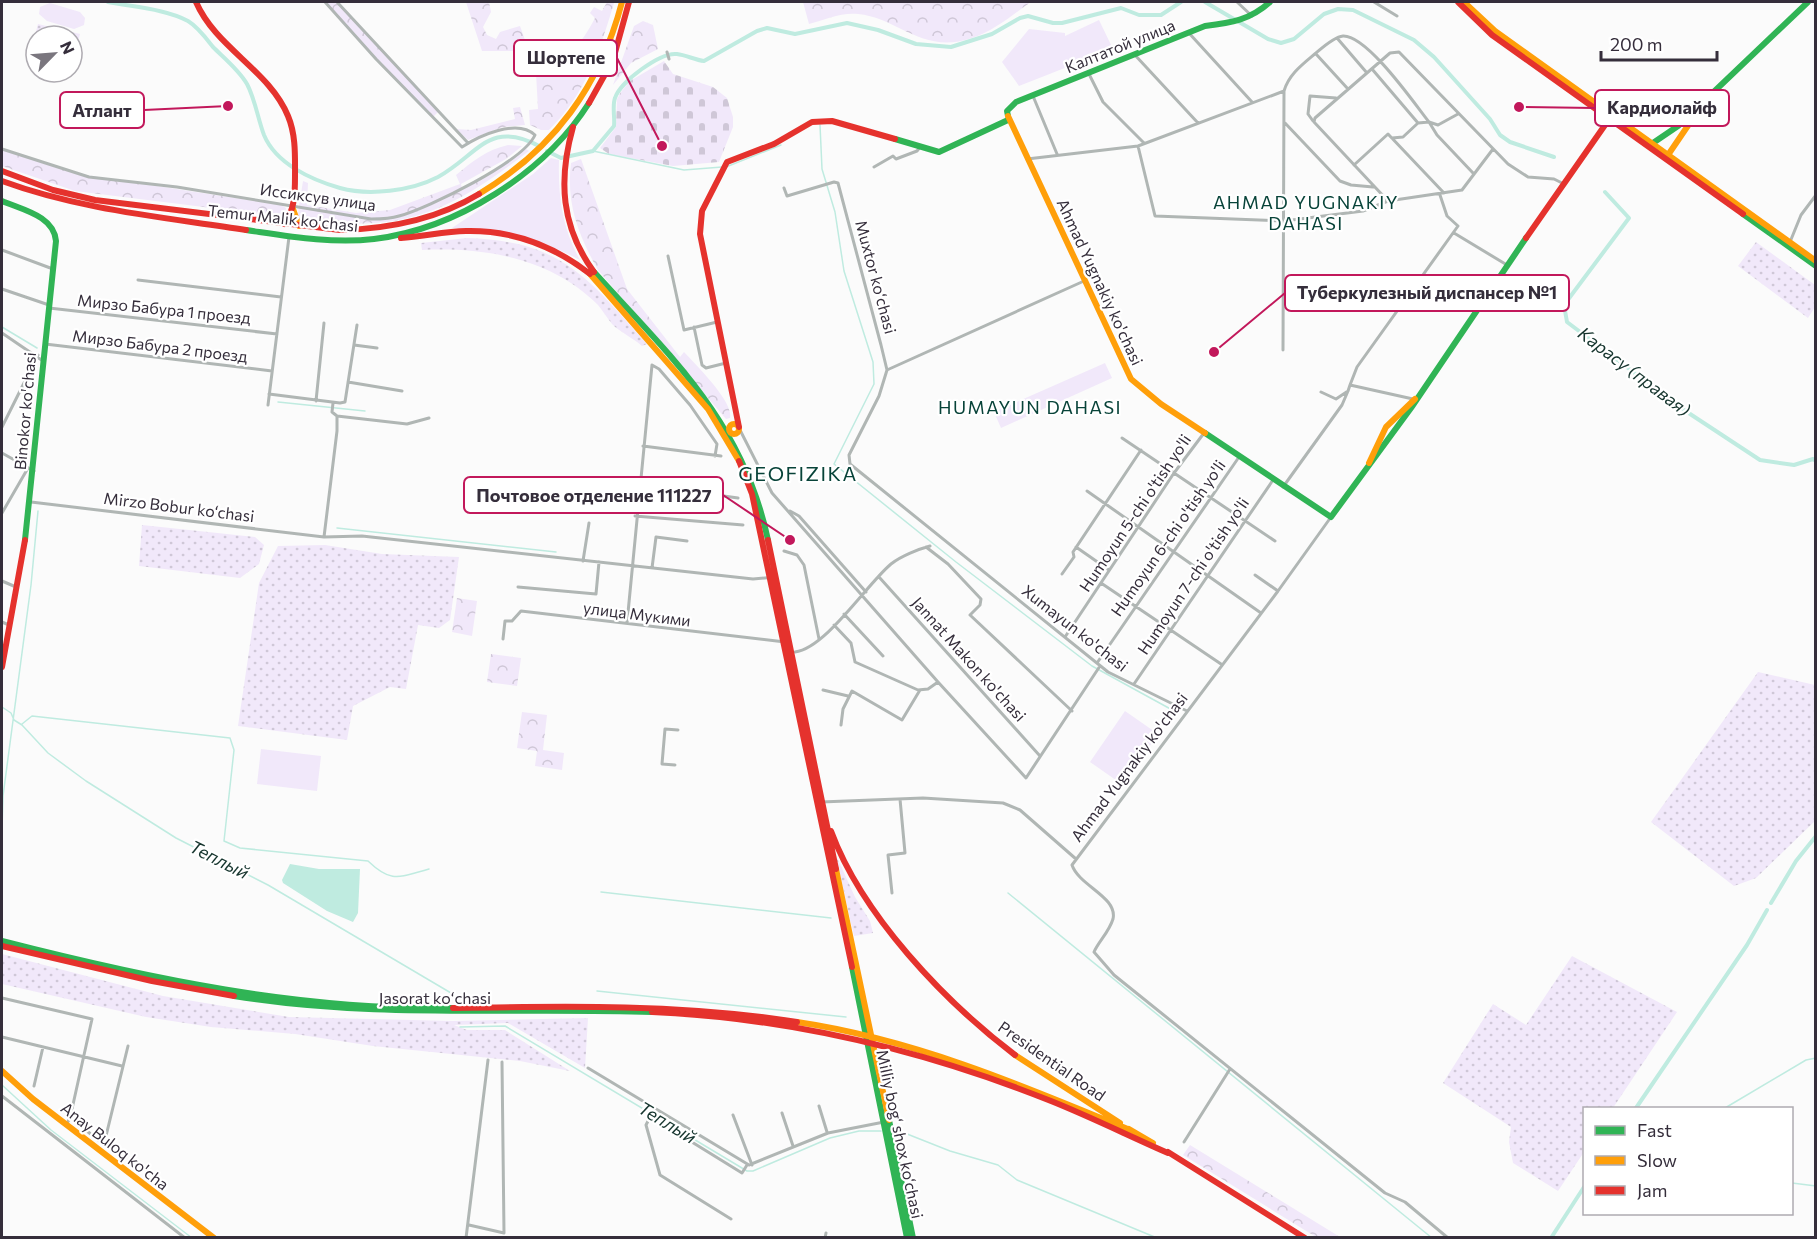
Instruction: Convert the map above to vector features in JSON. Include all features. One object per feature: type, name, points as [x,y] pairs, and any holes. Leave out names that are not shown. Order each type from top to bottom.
[{"type":"main road","points":[[196,2],[211,27],[285,108],[294,130],[296,167],[293,206],[299,226]]},
{"type":"main road","name":"Temur Malik ko'chasi","points":[[2,171],[61,193],[95,200],[299,226],[364,231],[390,229],[421,221],[475,196],[544,149],[580,102],[596,75],[612,37],[622,2]]},
{"type":"main road","name":"Temur Malik ko'chasi","points":[[2,182],[43,197],[85,207],[289,235],[332,240],[376,239],[410,233],[458,215],[496,192],[574,124],[608,70],[620,40],[629,2]]},
{"type":"main road","name":"Калтатой улица","points":[[1008,120],[1009,107],[1033,96],[1188,32],[1205,26],[1244,20],[1256,15],[1269,2]]},
{"type":"main road","points":[[1458,2],[1492,35],[1611,117]]},
{"type":"main road","points":[[1464,2],[1494,32],[1815,263]]},
{"type":"main road","points":[[1650,145],[1663,137],[1704,100],[1808,2]]},
{"type":"main road","points":[[1666,156],[1704,100]]},
{"type":"main road","name":"Ahmad Yugnakiy ko'chasi","points":[[1008,120],[1131,379],[1161,404],[1331,517],[1611,117]]},
{"type":"main road","points":[[730,431],[736,415],[699,225],[708,195],[724,166],[729,161],[778,141],[809,123],[822,120],[942,152],[1008,120]]},
{"type":"main road","points":[[574,124],[564,162],[563,194],[568,221],[581,253],[592,273],[730,431],[758,498],[869,1040]]},
{"type":"main road","name":"Binokor ko'chasi","points":[[2,201],[39,216],[52,224],[57,241],[45,344],[40,358],[30,502],[2,667]]},
{"type":"main road","points":[[284,224],[293,206]]},
{"type":"main road","points":[[376,239],[466,231],[511,236],[553,250],[592,273]]},
{"type":"main road","name":"Ahmad Yugnakiy ko'chasi","points":[[1368,467],[1378,436],[1393,416],[1415,399]]},
{"type":"main road","points":[[821,802],[831,840],[869,1040]]},
{"type":"main road","name":"Presidential Road","points":[[825,815],[837,846],[858,885],[910,954],[950,999],[1013,1054],[1130,1130],[1305,1237]]},
{"type":"main road","name":"Jasorat koʻchasi","points":[[2,941],[136,975],[262,998],[425,1008],[642,1007],[776,1019],[869,1040]]},
{"type":"main road","name":"Jasorat koʻchasi","points":[[2,946],[180,989],[291,1005],[405,1012],[575,1010],[663,1012],[782,1024],[869,1040]]},
{"type":"main road","points":[[869,1040],[978,1069],[1130,1130]]},
{"type":"main road","points":[[869,1040],[977,1073],[1039,1096],[1168,1153]]},
{"type":"main road","name":"Milliy bog‘ shox ko‘chasi","points":[[869,1040],[907,1238]]},
{"type":"main road","name":"Milliy bog‘ shox ko‘chasi","points":[[869,1040],[913,1238]]},
{"type":"main road","name":"Anay Buloq ko'cha","points":[[2,1071],[66,1125],[194,1225],[214,1238]]},
{"type":"street","name":"Иссиксув улица","points":[[2,149],[89,177],[177,187],[362,219],[400,216],[485,175],[528,147],[534,135],[529,130],[516,128],[496,132],[462,147],[325,2]]},
{"type":"street","points":[[338,2],[468,143]]},
{"type":"street","points":[[1237,2],[1252,16]]},
{"type":"street","points":[[1374,2],[1397,16]]},
{"type":"street","points":[[1188,32],[1252,102]]},
{"type":"street","points":[[1283,350],[1284,91],[1287,80],[1337,38],[1350,37],[1358,41],[1380,63],[1437,135],[1473,173]]},
{"type":"street","points":[[1337,38],[1368,73]]},
{"type":"street","points":[[667,52],[669,59]]},
{"type":"street","points":[[1314,122],[1315,118],[1390,53],[1399,52],[1458,114],[1521,174],[1564,183]]},
{"type":"street","points":[[1134,53],[1198,123]]},
{"type":"street","points":[[1316,54],[1348,89]]},
{"type":"street","points":[[1372,69],[1418,123]]},
{"type":"street","points":[[1088,72],[1103,102],[1144,144]]},
{"type":"street","points":[[1027,159],[1138,146],[1284,91]]},
{"type":"street","points":[[1033,96],[1057,154]]},
{"type":"street","points":[[1338,98],[1310,96],[1308,114],[1388,201]]},
{"type":"street","points":[[1392,138],[1402,137],[1418,123],[1429,122],[1438,125],[1458,114]]},
{"type":"street","points":[[1284,122],[1340,181],[1351,185],[1374,187]]},
{"type":"street","points":[[1283,487],[1342,405],[1357,367],[1458,226],[1447,216],[1442,194],[1387,135],[1353,165]]},
{"type":"street","points":[[1138,146],[1155,216],[1284,221],[1363,211],[1388,201],[1462,190],[1493,149]]},
{"type":"street","points":[[874,167],[893,156],[896,159],[917,151],[920,147]]},
{"type":"street","name":"Muxtor koʻchasi","points":[[784,188],[787,196],[832,182],[838,183],[887,370]]},
{"type":"street","points":[[1789,244],[1801,215],[1815,195]]},
{"type":"street","points":[[1454,233],[1508,266]]},
{"type":"street","points":[[267,405],[289,235]]},
{"type":"street","points":[[2,249],[54,269]]},
{"type":"street","points":[[668,256],[684,330],[717,322]]},
{"type":"street","points":[[138,280],[282,297]]},
{"type":"street","points":[[887,370],[1084,281]]},
{"type":"street","name":"Мирзо Бабура 1 проезд","points":[[2,289],[49,307],[277,334]]},
{"type":"street","points":[[316,401],[324,323]]},
{"type":"street","points":[[269,394],[333,403],[345,402],[357,325]]},
{"type":"street","points":[[694,327],[702,365],[706,368],[726,363]]},
{"type":"street","points":[[2,333],[40,358],[2,428]]},
{"type":"street","name":"Мирзо Бабура 2 проезд","points":[[45,344],[272,371]]},
{"type":"street","points":[[354,345],[378,348]]},
{"type":"street","points":[[627,623],[630,566],[652,365],[659,369],[690,405],[717,444],[715,456]]},
{"type":"street","name":"Xumayun ko'chasi","points":[[887,370],[879,396],[848,461],[1098,664],[1133,685],[1188,711]]},
{"type":"street","points":[[348,382],[402,391]]},
{"type":"street","points":[[1350,385],[1415,399]]},
{"type":"street","points":[[1321,392],[1336,399],[1348,392]]},
{"type":"street","points":[[333,403],[332,412],[337,416],[407,424],[429,418]]},
{"type":"street","points":[[324,537],[337,416]]},
{"type":"street","points":[[730,431],[743,436],[772,493],[786,509],[799,516],[938,682],[928,689],[920,690],[855,662],[851,643],[834,625]]},
{"type":"street","name":"Humoyun 5-chi o'tish yo'li","points":[[1065,637],[1174,473],[1204,433]]},
{"type":"street","points":[[1122,438],[1275,541]]},
{"type":"street","points":[[643,446],[721,456]]},
{"type":"street","points":[[1062,574],[1074,557],[1076,547],[1141,450]]},
{"type":"street","points":[[2,453],[31,469],[2,513]]},
{"type":"street","name":"Humoyun 6-chi o'tish yo'li","points":[[938,682],[1026,777],[1072,711],[1098,664],[1135,606],[1239,457]]},
{"type":"street","name":"Humoyun 7-chi o'tish yo'li","points":[[1133,685],[1273,480]]},
{"type":"street","points":[[638,484],[738,498]]},
{"type":"street","points":[[1087,491],[1261,613]]},
{"type":"street","name":"Mirzo Bobur ko‘chasi","points":[[30,502],[324,537],[363,536],[753,579],[774,578]]},
{"type":"street","points":[[635,516],[743,525]]},
{"type":"street","name":"Ahmad Yugnakiy ko'chasi","points":[[1076,859],[1331,517]]},
{"type":"street","points":[[583,561],[589,523]]},
{"type":"street","points":[[652,568],[656,537],[687,541]]},
{"type":"street","points":[[795,652],[808,649],[819,639],[895,561],[928,547],[948,564],[981,599],[980,606],[970,615],[1072,711]]},
{"type":"street","points":[[1076,547],[1109,570]]},
{"type":"street","points":[[784,551],[796,555],[804,565],[819,639]]},
{"type":"street","points":[[518,586],[596,594],[599,562]]},
{"type":"street","points":[[1255,575],[1278,591]]},
{"type":"street","name":"Jannat Makon ko'chasi","points":[[879,577],[1041,757]]},
{"type":"street","points":[[2,581],[16,587]]},
{"type":"street","points":[[1101,583],[1221,665]]},
{"type":"street","name":"улица Мукими","points":[[503,639],[505,621],[512,621],[521,611],[787,642]]},
{"type":"street","points":[[844,614],[884,656]]},
{"type":"street","points":[[2,622],[9,625]]},
{"type":"street","points":[[823,690],[848,696]]},
{"type":"street","points":[[841,725],[848,696],[855,691],[902,720],[920,690]]},
{"type":"street","points":[[675,765],[662,764],[665,729],[678,730]]},
{"type":"street","points":[[821,802],[900,799],[961,800],[1011,806],[1020,810],[1076,859],[1072,865],[1076,876],[1109,902],[1114,917],[1094,952],[1114,975],[1385,1193],[1405,1202],[1448,1238]]},
{"type":"street","points":[[892,893],[888,855],[905,853],[900,799]]},
{"type":"street","points":[[2,998],[93,1019],[70,1118],[66,1125]]},
{"type":"street","points":[[2,1037],[123,1066]]},
{"type":"street","points":[[70,1118],[98,1140],[105,1140],[128,1046]]},
{"type":"street","points":[[34,1086],[43,1047]]},
{"type":"street","points":[[466,1238],[488,1060]]},
{"type":"street","points":[[469,1225],[504,1233],[502,1062]]},
{"type":"street","points":[[588,1068],[744,1169]]},
{"type":"street","points":[[1184,1142],[1230,1069]]},
{"type":"street","points":[[2,1096],[185,1238]]},
{"type":"street","points":[[819,1106],[828,1133]]},
{"type":"street","points":[[782,1113],[793,1146]]},
{"type":"street","points":[[733,1115],[752,1165]]},
{"type":"street","points":[[730,1219],[660,1175],[646,1125],[649,1119],[653,1118],[744,1169]]},
{"type":"street","points":[[744,1169],[793,1146],[828,1133],[884,1122]]},
{"type":"green space","points":[[325,2],[337,2],[438,112],[433,117],[376,59]]},
{"type":"green space","points":[[466,2],[489,2],[491,12],[483,27],[487,35],[496,39],[500,32],[520,26],[529,51],[482,51]]},
{"type":"green space","points":[[607,2],[614,3],[597,55],[582,87],[549,130],[541,130],[530,125],[529,110],[538,109],[536,73],[572,51],[584,37],[595,18],[590,13],[594,7],[602,11]]},
{"type":"green space","points":[[803,2],[1031,2],[1003,22],[972,38],[954,42],[939,42],[925,39],[873,17],[858,14],[839,15],[809,24]]},
{"type":"green space","points":[[50,3],[80,12],[85,18],[84,25],[57,24],[47,21],[39,14],[40,7]]},
{"type":"green space","points":[[1099,20],[1113,49],[1019,86],[1002,62],[1029,29],[1065,33],[1065,36]]},
{"type":"green space","points":[[643,21],[653,25],[658,49],[631,63],[613,85],[634,26]]},
{"type":"green space","points":[[664,61],[673,74],[713,87],[727,98],[733,117],[733,127],[719,162],[673,166],[609,154],[600,148],[616,127],[617,99],[621,92],[630,81]]},
{"type":"green space","points":[[520,107],[525,125],[503,127],[468,140],[456,129],[471,130],[515,119],[513,108]]},
{"type":"green space","points":[[508,145],[522,146],[506,159],[461,184],[462,188],[486,177],[526,149],[529,151],[473,190],[422,214],[395,221],[366,224],[297,219],[303,181],[308,183],[307,205],[356,213],[390,210],[460,184],[456,175],[462,170],[486,153]]},
{"type":"green space","points":[[2,149],[79,174],[281,205],[286,208],[285,217],[75,191],[2,166]]},
{"type":"green space","points":[[551,158],[559,160],[562,212],[569,236],[580,260],[533,240],[502,232],[452,228],[533,174]]},
{"type":"green space","points":[[581,159],[627,289],[680,357],[684,352],[713,384],[730,411],[730,418],[726,419],[598,270],[579,231],[570,192],[571,163]]},
{"type":"green space","points":[[467,238],[500,241],[550,255],[589,282],[647,344],[642,346],[615,327],[598,305],[580,289],[538,266],[493,254],[422,250],[421,243]]},
{"type":"green space","points":[[1756,242],[1815,285],[1815,307],[1808,318],[1738,266]]},
{"type":"green space","points":[[1105,363],[1112,378],[1001,428],[994,412]]},
{"type":"green space","points":[[142,525],[255,537],[264,545],[259,564],[240,578],[139,566]]},
{"type":"green space","points":[[325,545],[382,554],[459,557],[450,620],[439,628],[418,625],[406,689],[390,687],[353,706],[347,740],[238,726],[259,583],[278,546]]},
{"type":"green space","points":[[457,598],[477,601],[472,636],[452,632]]},
{"type":"green space","points":[[491,654],[521,658],[517,686],[487,682]]},
{"type":"green space","points":[[1758,672],[1815,685],[1815,821],[1756,878],[1734,886],[1651,822]]},
{"type":"green space","points":[[1125,711],[1158,734],[1123,785],[1090,762]]},
{"type":"green space","points":[[522,712],[547,715],[543,750],[564,753],[562,770],[535,766],[537,751],[517,748]]},
{"type":"green space","points":[[261,749],[321,756],[317,791],[257,784]]},
{"type":"green space","points":[[835,853],[855,897],[870,921],[873,933],[854,936]]},
{"type":"green space","points":[[2,954],[163,996],[289,1017],[453,1021],[588,1018],[585,1068],[508,1023],[454,1025],[467,1030],[505,1030],[570,1071],[520,1061],[373,1046],[295,1034],[211,1027],[146,1017],[2,984]]},
{"type":"green space","points":[[1572,956],[1677,1012],[1614,1107],[1583,1107],[1583,1154],[1558,1191],[1513,1163],[1509,1142],[1511,1127],[1443,1083],[1493,1004],[1526,1025]]},
{"type":"green space","points":[[1190,1145],[1340,1237],[1316,1237],[1183,1155]]},
{"type":"shaded area","points":[[290,864],[319,869],[360,869],[358,913],[353,922],[327,911],[283,883],[282,880]]},
{"type":"waterway","name":"Карасу (правая)","points":[[108,2],[170,14],[195,26],[244,79],[252,96],[264,135],[277,154],[296,169],[329,185],[364,192],[403,189],[438,177],[474,150],[496,138],[509,136],[541,147]]},
{"type":"waterway","name":"Карасу (правая)","points":[[547,151],[561,158],[593,151],[614,126],[614,101],[618,91],[651,63],[677,54],[704,61],[757,31],[767,28],[795,34],[847,23],[878,30],[916,44],[951,47],[992,34],[1028,16],[1053,23],[1062,23],[1121,8],[1139,15],[1161,15],[1181,2]]},
{"type":"waterway","name":"Карасу (правая)","points":[[1205,2],[1268,39],[1281,43],[1294,39],[1324,14],[1338,9],[1353,10],[1414,40],[1434,57],[1490,119],[1500,135],[1510,142],[1554,157]]},
{"type":"waterway","points":[[820,125],[822,169],[835,212],[844,271],[873,362],[874,384],[834,464],[956,562],[1092,666],[1176,712]]},
{"type":"waterway","points":[[726,167],[781,145]]},
{"type":"waterway","points":[[593,151],[684,170],[722,167]]},
{"type":"waterway","name":"Карасу (правая)","points":[[1605,192],[1629,218],[1564,305],[1567,322],[1681,408],[1760,460],[1794,465],[1813,459],[1816,461]]},
{"type":"waterway","points":[[2,327],[37,348]]},
{"type":"waterway","points":[[278,402],[365,411]]},
{"type":"waterway","points":[[2,830],[3,796],[31,585],[38,511]]},
{"type":"waterway","points":[[337,528],[556,552]]},
{"type":"waterway","name":"Теплый","points":[[2,707],[11,713],[14,720],[22,725],[48,753],[86,781],[176,838],[268,885],[451,993]]},
{"type":"waterway","points":[[22,724],[32,716],[230,738],[234,750],[224,841],[240,848],[368,861],[383,873],[396,877],[429,869]]},
{"type":"waterway","points":[[1771,903],[1796,861],[1816,836]]},
{"type":"waterway","points":[[601,892],[831,918]]},
{"type":"waterway","points":[[1008,893],[1432,1238]]},
{"type":"waterway","points":[[1637,1107],[1747,945],[1767,910]]},
{"type":"waterway","points":[[597,991],[846,1017]]},
{"type":"waterway","name":"Теплый","points":[[460,1027],[505,1026],[747,1171],[753,1171],[830,1138],[859,1131],[881,1131]]},
{"type":"waterway","points":[[1727,1107],[1806,1060],[1816,1058]]},
{"type":"waterway","points":[[2,1085],[51,1130],[192,1238]]},
{"type":"waterway","name":"Теплый","points":[[897,1130],[950,1151],[998,1165],[1017,1180],[1157,1238]]},
{"type":"waterway","points":[[1793,1183],[1816,1186]]},
{"type":"waterway","points":[[1551,1238],[1583,1189]]},
{"type":"traffic: fast","points":[[1008,116],[1007,111],[1016,102],[1205,26],[1248,17],[1270,2]]},
{"type":"traffic: fast","points":[[1650,145],[1678,126],[1808,2]]},
{"type":"traffic: fast","points":[[246,230],[342,241],[374,239],[436,224],[495,194],[523,175],[548,153],[589,103]]},
{"type":"traffic: fast","points":[[895,139],[939,152],[1008,120]]},
{"type":"traffic: fast","points":[[2,201],[44,220],[50,225],[56,241],[25,540]]},
{"type":"traffic: fast","points":[[1743,214],[1816,266]]},
{"type":"traffic: fast","points":[[1205,433],[1331,517],[1411,408],[1526,238]]},
{"type":"traffic: fast","points":[[594,272],[677,363],[723,426],[757,498],[768,540]]},
{"type":"traffic: fast","points":[[2,941],[113,968],[225,990],[338,1004],[453,1008]]},
{"type":"traffic: fast","points":[[852,967],[907,1238]]},
{"type":"traffic: fast","points":[[234,996],[338,1008],[390,1010],[652,1012]]},
{"type":"traffic: fast","points":[[889,1120],[913,1238]]},
{"type":"traffic: slow","points":[[479,194],[530,157],[570,113],[587,88],[601,61],[613,33],[622,2]]},
{"type":"traffic: slow","points":[[1464,2],[1495,31],[1816,261]]},
{"type":"traffic: slow","points":[[1668,155],[1702,105]]},
{"type":"traffic: slow","points":[[1008,116],[1131,379],[1161,404],[1205,433]]},
{"type":"traffic: slow","points":[[293,209],[299,226]]},
{"type":"traffic: slow","points":[[590,274],[708,409],[739,461]]},
{"type":"traffic: slow","points":[[1369,463],[1386,427],[1415,399]]},
{"type":"traffic: slow","points":[[734,424],[739,429],[734,434],[729,429],[734,424]]},
{"type":"traffic: slow","points":[[836,869],[889,1120]]},
{"type":"traffic: slow","points":[[797,1022],[883,1040],[925,1052],[1008,1081],[1130,1130]]},
{"type":"traffic: slow","points":[[1015,1055],[1120,1123]]},
{"type":"traffic: slow","points":[[2,1071],[33,1099],[214,1238]]},
{"type":"traffic: slow","points":[[1129,1129],[1153,1143]]},
{"type":"traffic: jam","points":[[196,2],[216,33],[268,85],[288,116],[294,146],[295,189],[294,201],[284,224]]},
{"type":"traffic: jam","points":[[589,103],[613,60],[629,2]]},
{"type":"traffic: jam","points":[[1458,2],[1492,35],[1743,214]]},
{"type":"traffic: jam","points":[[1526,238],[1612,115]]},
{"type":"traffic: jam","points":[[739,427],[700,234],[702,211],[727,162],[774,144],[812,122],[832,121],[895,139]]},
{"type":"traffic: jam","points":[[573,127],[565,166],[566,202],[575,238],[594,272]]},
{"type":"traffic: jam","points":[[2,171],[53,190],[95,200],[340,230],[376,228],[429,217],[479,194]]},
{"type":"traffic: jam","points":[[2,181],[92,206],[246,230]]},
{"type":"traffic: jam","points":[[401,238],[458,231],[500,233],[547,248],[590,274]]},
{"type":"traffic: jam","points":[[739,461],[752,494],[852,967]]},
{"type":"traffic: jam","points":[[2,667],[25,540]]},
{"type":"traffic: jam","points":[[768,540],[836,869]]},
{"type":"traffic: jam","points":[[831,831],[845,863],[884,925],[934,983],[1015,1055]]},
{"type":"traffic: jam","points":[[2,946],[152,981],[234,996]]},
{"type":"traffic: jam","points":[[453,1008],[668,1009],[797,1022]]},
{"type":"traffic: jam","points":[[652,1012],[755,1021],[805,1029],[905,1052],[954,1066],[1051,1101],[1168,1153]]},
{"type":"traffic: jam","points":[[1168,1152],[1305,1238]]},
{"type":"place","name":"Атлант","points":[[228,106]]},
{"type":"place","name":"Кардиолайф","points":[[1519,107]]},
{"type":"place","name":"Шортепе","points":[[662,146]]},
{"type":"place","name":"Туберкулезный диспансер №1","points":[[1214,352]]},
{"type":"place","name":"Почтовое отделение 111227","points":[[790,540]]},
{"type":"district","name":"AHMAD YUGNAKIY DAHASI","points":[[1306,213]]},
{"type":"district","name":"HUMAYUN DAHASI","points":[[1030,408]]},
{"type":"district","name":"GEOFIZIKA","points":[[798,474]]}]
